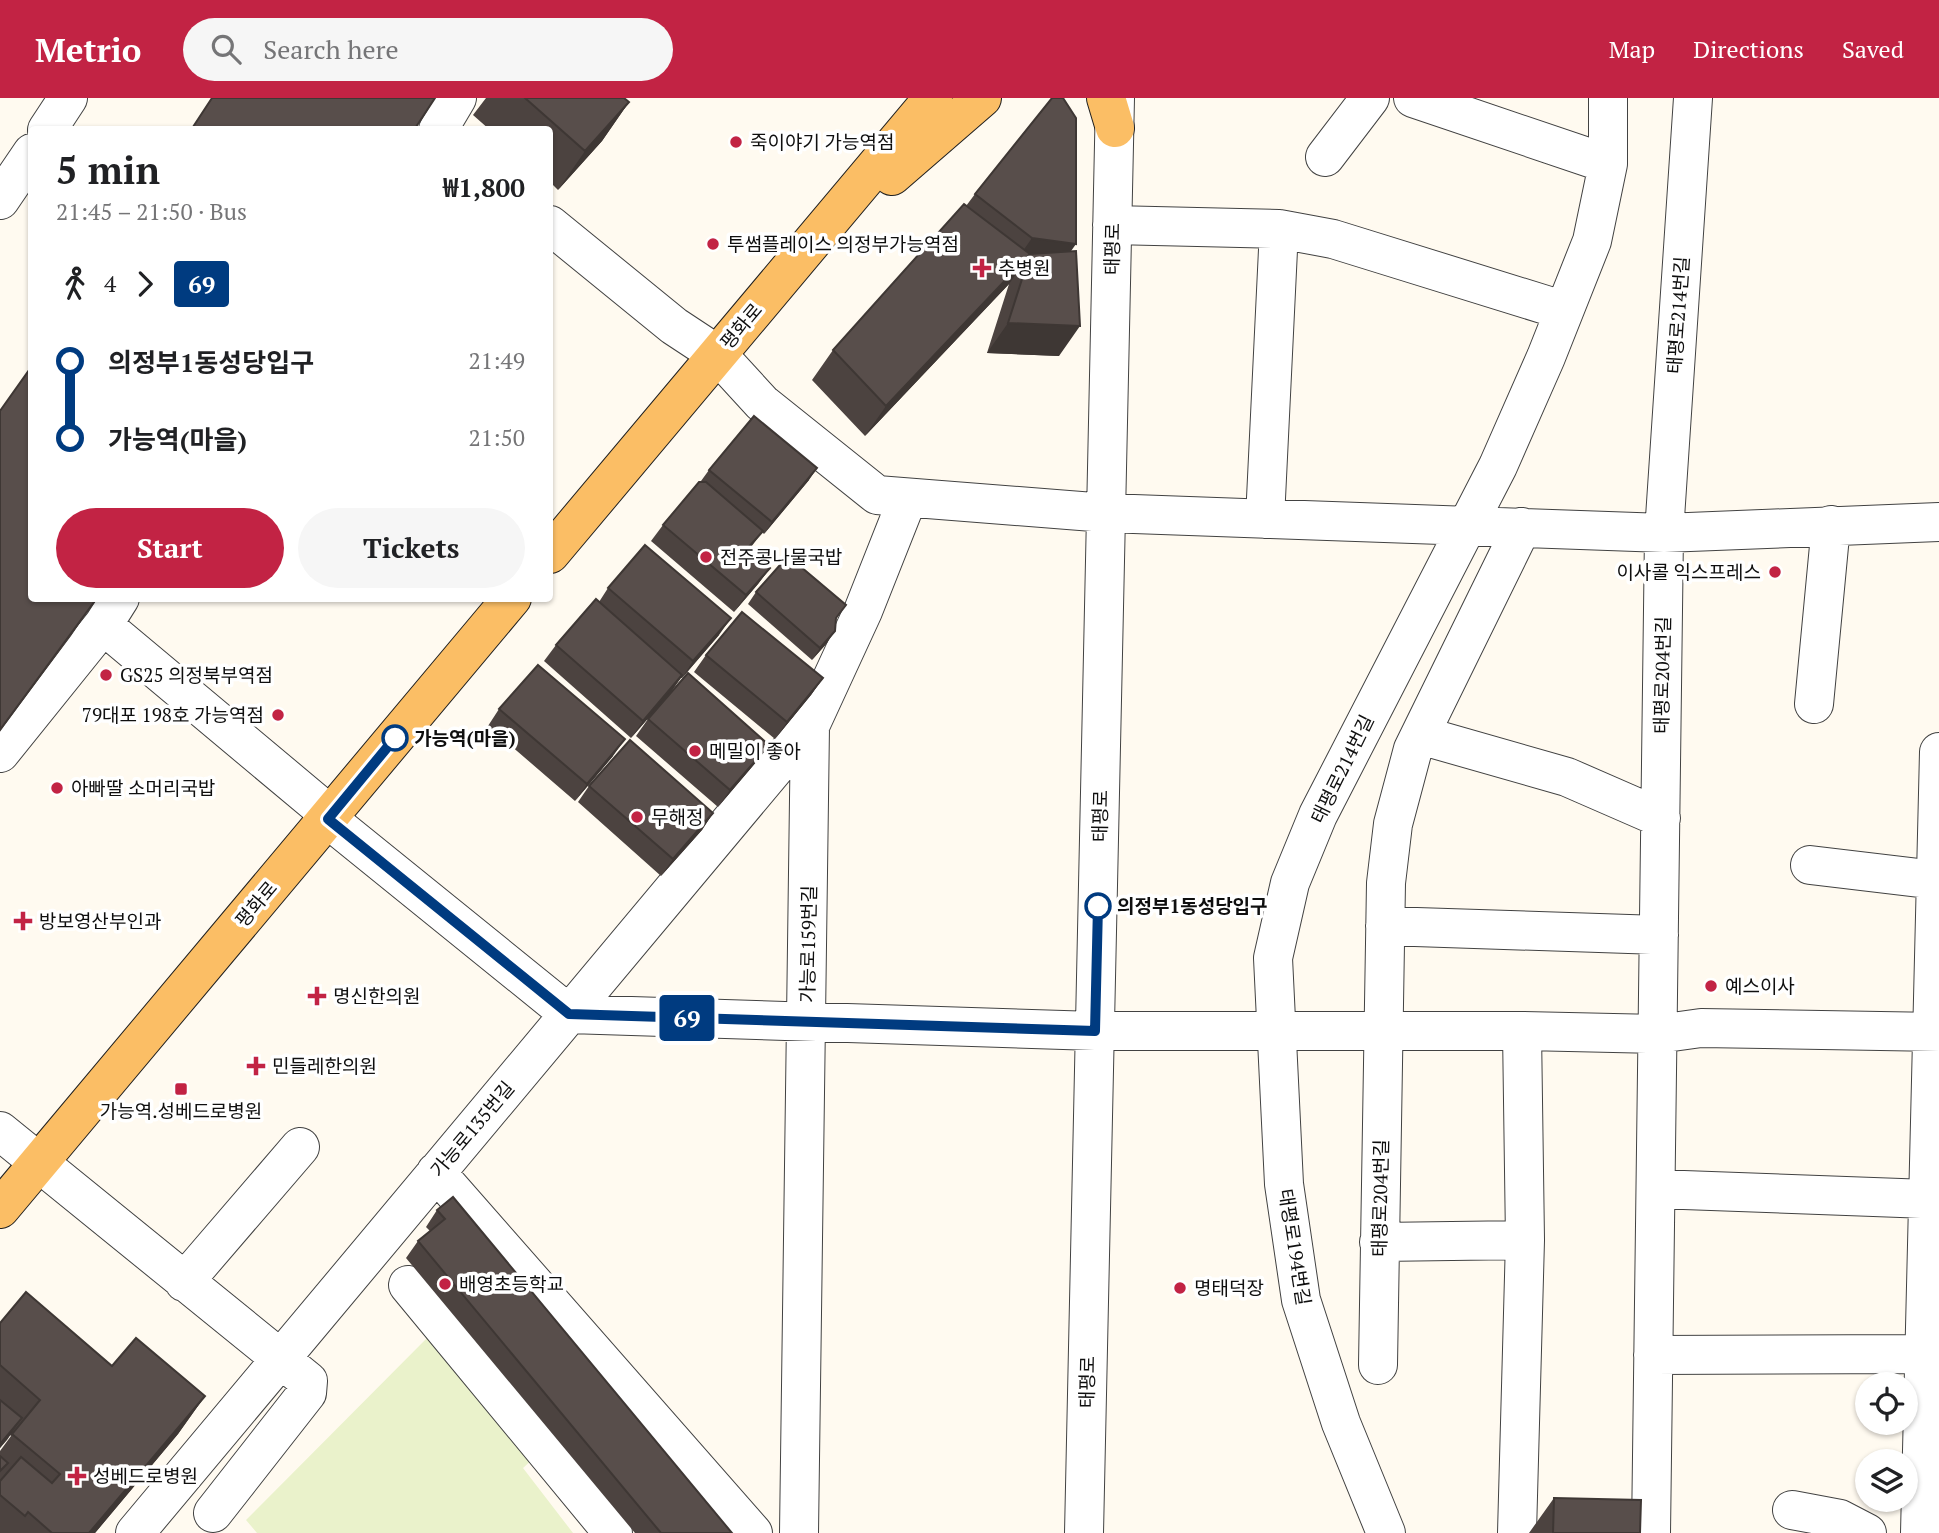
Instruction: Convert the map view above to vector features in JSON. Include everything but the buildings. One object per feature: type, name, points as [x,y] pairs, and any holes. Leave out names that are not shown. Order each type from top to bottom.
[{"type":"main road","name":"평화로","points":[[553,550],[933,98]]},
{"type":"main road","points":[[810,245],[982,98]]},
{"type":"main road","name":"평화로","points":[[0,1209],[509,602]]},
{"type":"street","points":[[50,126],[68,98]]},
{"type":"street","points":[[440,126],[457,98]]},
{"type":"street","points":[[1325,157],[1370,98]]},
{"type":"street","points":[[1413,98],[1608,164]]},
{"type":"street","name":"태평로214번길","points":[[1275,1030],[1272,958],[1290,883],[1351,748],[1465,524],[1498,466],[1546,357],[1591,241],[1608,164],[1608,98]]},
{"type":"street","name":"태평로214번길","points":[[1664,533],[1693,98]]},
{"type":"street","name":"태평로","points":[[1084,1533],[1112,225],[1112,108]]},
{"type":"street","points":[[0,200],[28,159]]},
{"type":"street","points":[[1112,225],[1279,229],[1333,239],[1562,310]]},
{"type":"street","points":[[553,227],[674,326],[718,355],[762,403],[877,495],[907,500],[1106,513],[1664,533],[1939,522]]},
{"type":"street","points":[[1265,519],[1279,229]]},
{"type":"street","name":"가능로159번길","points":[[799,1533],[810,726],[863,611],[907,500]]},
{"type":"street","points":[[1814,704],[1831,525]]},
{"type":"street","name":"태평로204번길","points":[[1378,1365],[1386,883],[1393,824],[1413,749],[1522,527]]},
{"type":"street","name":"태평로204번길","points":[[1658,1034],[1664,533]]},
{"type":"street","points":[[0,753],[112,612],[317,804],[328,819],[569,1014],[1095,1031],[1522,1031],[1658,1034],[1701,1028],[1936,1032]]},
{"type":"street","name":"가능로135번길","points":[[135,1533],[810,726]]},
{"type":"street","points":[[1420,735],[1567,777],[1661,818]]},
{"type":"street","points":[[1920,1533],[1930,1456],[1924,1354],[1932,1314],[1928,1199],[1936,1032],[1939,752]]},
{"type":"street","points":[[1810,865],[1936,880]]},
{"type":"street","points":[[1385,926],[1659,935]]},
{"type":"street","name":"태평로194번길","points":[[1275,1030],[1284,1184],[1301,1300],[1341,1423],[1386,1533]]},
{"type":"street","points":[[1517,1533],[1525,1240],[1522,1031]]},
{"type":"street","points":[[1651,1533],[1658,1034]]},
{"type":"street","points":[[0,1131],[308,1381],[307,1393],[213,1526]]},
{"type":"street","points":[[184,1282],[300,1147]]},
{"type":"street","points":[[436,1172],[753,1533]]},
{"type":"street","points":[[1656,1189],[1928,1199]]},
{"type":"street","points":[[1379,1241],[1525,1240]]},
{"type":"street","points":[[408,1285],[613,1533]]},
{"type":"street","points":[[1653,1355],[1924,1354]]},
{"type":"street","points":[[1792,1510],[1840,1519],[1867,1533]]},
{"type":"green space","points":[[429,1336],[534,1458],[523,1468],[573,1533],[257,1533],[246,1520]]},
{"type":"bus line","name":"69","points":[[395,738],[328,819],[569,1014],[1095,1031],[1098,906]]},
{"type":"place","name":"죽이야기 가능역점","points":[[736,142]]},
{"type":"place","name":"투썸플레이스 의정부가능역점","points":[[713,244]]},
{"type":"place","name":"추병원","points":[[982,268]]},
{"type":"place","name":"전주콩나물국밥","points":[[706,557]]},
{"type":"place","name":"이사콜 익스프레스","points":[[1775,572]]},
{"type":"place","name":"GS25 의정북부역점","points":[[106,675]]},
{"type":"place","name":"79대포 198호 가능역점","points":[[278,715]]},
{"type":"place","name":"가능역(마을)","points":[[395,738]]},
{"type":"place","name":"메밀이 좋아","points":[[695,751]]},
{"type":"place","name":"아빠딸 소머리국밥","points":[[57,788]]},
{"type":"place","name":"무해정","points":[[637,817]]},
{"type":"place","name":"의정부1동성당입구","points":[[1098,906]]},
{"type":"place","name":"방보영산부인과","points":[[23,921]]},
{"type":"place","name":"예스이사","points":[[1711,986]]},
{"type":"place","name":"명신한의원","points":[[317,996]]},
{"type":"place","name":"민들레한의원","points":[[256,1066]]},
{"type":"place","name":"가능역.성베드로병원","points":[[181,1089]]},
{"type":"place","name":"배영초등학교","points":[[445,1284]]},
{"type":"place","name":"명태덕장","points":[[1180,1288]]},
{"type":"place","name":"성베드로병원","points":[[77,1476]]}]
